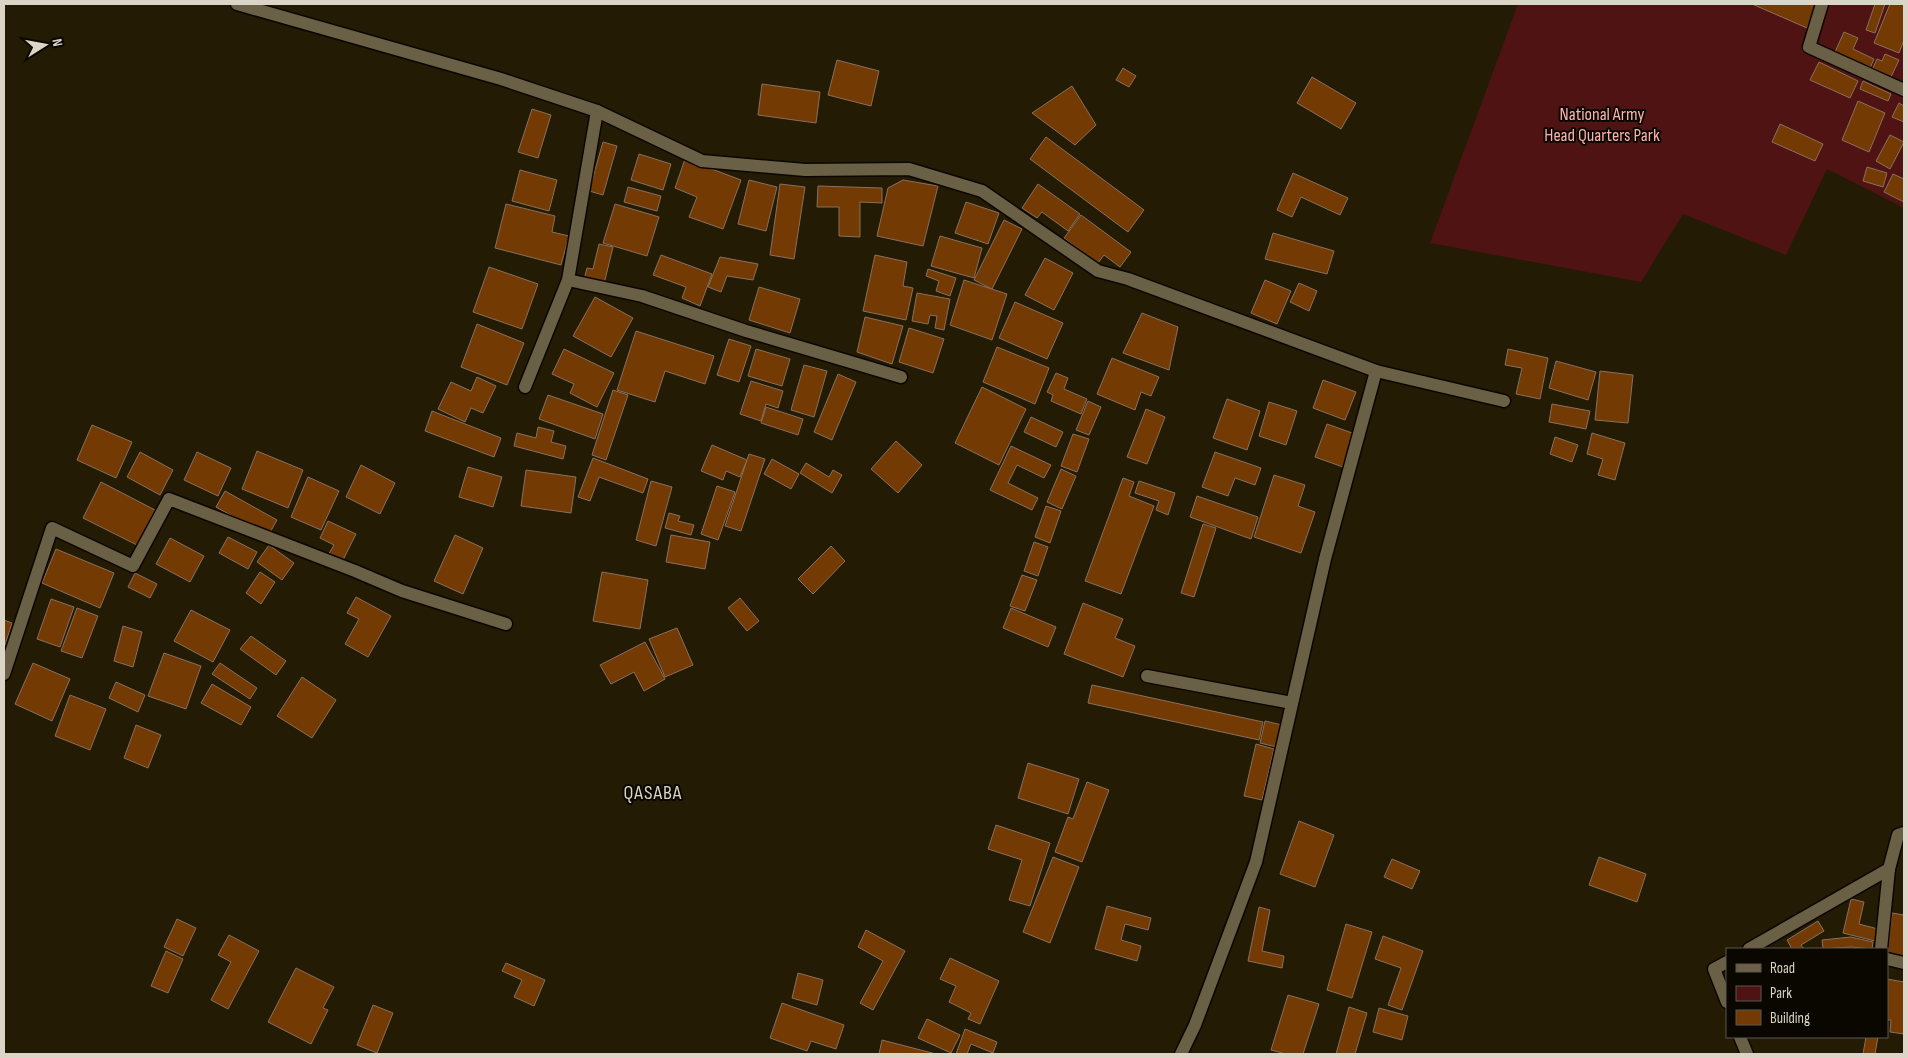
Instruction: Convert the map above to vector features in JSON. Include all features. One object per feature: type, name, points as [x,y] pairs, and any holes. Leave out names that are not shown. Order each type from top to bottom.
[{"type":"street","points":[[237,4],[502,79],[597,110],[702,161],[804,170],[909,168],[982,190],[1098,271],[1128,279],[1376,371],[1504,401]]},
{"type":"street","points":[[1822,4],[1809,47],[1904,90]]},
{"type":"street","points":[[525,387],[568,280],[597,110]]},
{"type":"street","points":[[568,280],[642,296],[746,331],[901,378]]},
{"type":"street","points":[[1181,1054],[1195,1026],[1256,862],[1324,559],[1376,371]]},
{"type":"street","points":[[4,674],[52,528],[134,566],[169,499],[355,570],[402,591],[506,624]]},
{"type":"street","points":[[1147,676],[1292,703]]},
{"type":"street","points":[[1881,948],[1889,869],[1898,835],[1904,833]]},
{"type":"street","points":[[1751,948],[1889,869]]},
{"type":"street","points":[[1888,959],[1904,963]]},
{"type":"street","points":[[1726,963],[1714,969],[1726,999]]},
{"type":"street","points":[[1740,1038],[1747,1054]]},
{"type":"green space","name":"National Army Head Quarters Park","points":[[1518,4],[1904,4],[1904,208],[1827,169],[1786,255],[1683,214],[1641,282],[1430,243]]},
{"type":"building","points":[[1752,4],[1817,4],[1807,28]]},
{"type":"building","points":[[1875,4],[1885,4],[1875,33],[1866,30]]},
{"type":"building","points":[[1890,4],[1904,4],[1904,40],[1899,53],[1874,43]]},
{"type":"building","points":[[1844,32],[1858,38],[1853,49],[1874,59],[1870,68],[1835,52]]},
{"type":"building","points":[[1885,54],[1899,60],[1891,77],[1873,68],[1877,59],[1882,61]]},
{"type":"building","points":[[837,60],[879,71],[871,106],[828,95]]},
{"type":"building","points":[[1819,62],[1858,81],[1850,98],[1810,80]]},
{"type":"building","points":[[1123,68],[1136,76],[1129,87],[1116,80]]},
{"type":"building","points":[[1312,77],[1356,103],[1341,129],[1297,103]]},
{"type":"building","points":[[1863,81],[1891,94],[1888,101],[1860,89]]},
{"type":"building","points":[[762,84],[820,92],[816,123],[758,115]]},
{"type":"building","points":[[1072,86],[1096,125],[1075,145],[1032,113]]},
{"type":"building","points":[[1858,101],[1885,113],[1869,152],[1842,140]]},
{"type":"building","points":[[1899,103],[1904,106],[1904,122],[1892,117]]},
{"type":"building","points":[[532,109],[551,115],[538,158],[518,152]]},
{"type":"building","points":[[1780,124],[1823,144],[1815,161],[1772,142]]},
{"type":"building","points":[[1890,135],[1904,142],[1890,169],[1876,161]]},
{"type":"building","points":[[1046,137],[1144,210],[1128,232],[1030,159]]},
{"type":"building","points":[[603,142],[617,146],[603,195],[589,191]]},
{"type":"building","points":[[639,154],[671,164],[663,190],[631,180]]},
{"type":"building","points":[[685,159],[741,180],[723,229],[689,217],[697,197],[675,188]]},
{"type":"building","points":[[1867,167],[1887,173],[1883,187],[1863,181]]},
{"type":"building","points":[[520,170],[557,180],[549,211],[512,201]]},
{"type":"building","points":[[1293,173],[1348,198],[1340,215],[1301,197],[1292,217],[1277,210]]},
{"type":"building","points":[[1893,174],[1904,179],[1904,202],[1884,192]]},
{"type":"building","points":[[749,180],[777,187],[766,231],[738,224]]},
{"type":"building","points":[[903,180],[938,186],[923,246],[877,236],[888,188]]},
{"type":"building","points":[[780,184],[805,187],[794,259],[770,255]]},
{"type":"building","points":[[1038,184],[1080,214],[1068,231],[1042,212],[1037,218],[1022,208]]},
{"type":"building","points":[[818,186],[882,188],[882,203],[860,202],[860,237],[839,236],[839,207],[817,207]]},
{"type":"building","points":[[628,187],[661,196],[657,211],[624,202]]},
{"type":"building","points":[[966,202],[999,213],[988,244],[955,233]]},
{"type":"building","points":[[506,204],[555,216],[552,232],[569,236],[561,265],[495,248]]},
{"type":"building","points":[[615,204],[659,217],[647,256],[603,243]]},
{"type":"building","points":[[1081,215],[1131,252],[1120,267],[1104,255],[1098,263],[1064,238]]},
{"type":"building","points":[[1004,220],[1022,229],[992,289],[974,280]]},
{"type":"building","points":[[1273,233],[1334,251],[1327,274],[1265,259]]},
{"type":"building","points":[[940,236],[982,248],[974,278],[931,266]]},
{"type":"building","points":[[599,244],[613,247],[604,284],[584,280],[587,268],[593,269]]},
{"type":"building","points":[[661,255],[712,274],[700,306],[682,298],[686,287],[653,275]]},
{"type":"building","points":[[875,255],[907,262],[903,286],[913,288],[906,320],[863,311]]},
{"type":"building","points":[[720,257],[758,264],[753,280],[727,276],[721,292],[708,287]]},
{"type":"building","points":[[1045,258],[1073,273],[1054,310],[1025,295]]},
{"type":"building","points":[[489,267],[538,284],[522,329],[473,312]]},
{"type":"building","points":[[928,269],[956,278],[950,296],[936,291],[939,281],[926,276]]},
{"type":"building","points":[[964,280],[1007,294],[992,340],[950,325]]},
{"type":"building","points":[[1265,280],[1291,291],[1277,324],[1251,313]]},
{"type":"building","points":[[1299,283],[1317,291],[1309,311],[1290,302]]},
{"type":"building","points":[[759,287],[800,299],[790,333],[749,320]]},
{"type":"building","points":[[917,293],[950,299],[944,330],[935,328],[937,316],[930,315],[928,324],[912,321]]},
{"type":"building","points":[[595,297],[633,318],[611,357],[573,336]]},
{"type":"building","points":[[1015,302],[1063,323],[1047,359],[999,338]]},
{"type":"building","points":[[1142,313],[1178,327],[1169,370],[1123,353]]},
{"type":"building","points":[[865,317],[903,326],[892,364],[857,352]]},
{"type":"building","points":[[477,324],[524,343],[507,385],[461,367]]},
{"type":"building","points":[[909,328],[944,339],[933,373],[899,362]]},
{"type":"building","points":[[636,331],[714,356],[705,384],[665,371],[655,402],[617,390]]},
{"type":"building","points":[[729,339],[751,346],[739,382],[717,375]]},
{"type":"building","points":[[997,347],[1049,368],[1035,404],[983,382]]},
{"type":"building","points":[[564,349],[614,373],[597,407],[570,393],[574,384],[552,374]]},
{"type":"building","points":[[756,349],[790,359],[782,386],[748,376]]},
{"type":"building","points":[[1508,349],[1548,358],[1540,399],[1516,394],[1522,368],[1505,365]]},
{"type":"building","points":[[1112,358],[1159,377],[1151,396],[1141,392],[1135,410],[1097,394]]},
{"type":"building","points":[[1556,361],[1596,372],[1588,400],[1549,388]]},
{"type":"building","points":[[804,365],[827,371],[814,417],[791,410]]},
{"type":"building","points":[[1600,371],[1633,375],[1628,423],[1595,420]]},
{"type":"building","points":[[1056,373],[1068,378],[1064,389],[1087,399],[1081,414],[1051,401],[1053,395],[1047,392]]},
{"type":"building","points":[[838,374],[856,382],[832,440],[814,432]]},
{"type":"building","points":[[477,377],[496,386],[483,413],[471,408],[465,422],[438,409],[451,382],[471,391]]},
{"type":"building","points":[[1323,380],[1356,392],[1345,420],[1313,408]]},
{"type":"building","points":[[751,381],[783,391],[778,408],[766,404],[761,421],[740,414]]},
{"type":"building","points":[[982,387],[1026,409],[999,465],[955,443]]},
{"type":"building","points":[[613,390],[628,395],[606,460],[592,455]]},
{"type":"building","points":[[548,395],[603,414],[595,439],[539,419]]},
{"type":"building","points":[[1227,399],[1260,411],[1247,450],[1213,438]]},
{"type":"building","points":[[1088,401],[1101,407],[1089,435],[1076,430]]},
{"type":"building","points":[[1269,402],[1297,411],[1286,445],[1259,436]]},
{"type":"building","points":[[1552,404],[1590,411],[1586,429],[1549,422]]},
{"type":"building","points":[[766,407],[803,419],[798,435],[761,423]]},
{"type":"building","points":[[1146,409],[1165,417],[1147,464],[1127,457]]},
{"type":"building","points":[[432,411],[501,438],[494,457],[425,431]]},
{"type":"building","points":[[1031,417],[1063,432],[1056,447],[1024,432]]},
{"type":"building","points":[[1327,424],[1355,434],[1343,467],[1315,457]]},
{"type":"building","points":[[92,425],[132,442],[116,478],[77,460]]},
{"type":"building","points":[[538,427],[554,431],[551,442],[566,446],[563,459],[514,446],[517,433],[536,438]]},
{"type":"building","points":[[1592,433],[1625,443],[1615,480],[1598,475],[1603,459],[1587,454]]},
{"type":"building","points":[[1073,434],[1089,439],[1077,472],[1061,466]]},
{"type":"building","points":[[1555,437],[1578,445],[1572,462],[1550,454]]},
{"type":"building","points":[[896,441],[922,465],[898,493],[871,469]]},
{"type":"building","points":[[712,445],[747,460],[740,477],[726,471],[723,480],[701,471]]},
{"type":"building","points":[[1011,446],[1051,465],[1044,478],[1017,465],[1008,483],[1038,498],[1032,510],[990,490]]},
{"type":"building","points":[[257,451],[303,470],[288,508],[242,489]]},
{"type":"building","points":[[140,452],[173,470],[160,495],[127,477]]},
{"type":"building","points":[[197,452],[231,468],[218,496],[184,480]]},
{"type":"building","points":[[1215,452],[1261,468],[1255,485],[1235,478],[1228,496],[1202,487]]},
{"type":"building","points":[[749,454],[765,459],[741,531],[725,526]]},
{"type":"building","points":[[593,458],[648,479],[643,493],[599,477],[590,501],[578,497]]},
{"type":"building","points":[[772,459],[799,474],[791,489],[764,474]]},
{"type":"building","points":[[806,463],[829,477],[833,470],[842,475],[832,493],[800,473]]},
{"type":"building","points":[[361,465],[395,483],[380,514],[346,497]]},
{"type":"building","points":[[468,467],[502,477],[493,507],[459,497]]},
{"type":"building","points":[[1061,469],[1076,476],[1062,509],[1047,502]]},
{"type":"building","points":[[526,470],[576,477],[571,513],[521,506]]},
{"type":"building","points":[[1274,475],[1305,485],[1298,506],[1315,512],[1301,553],[1254,537]]},
{"type":"building","points":[[308,477],[339,491],[321,530],[291,517]]},
{"type":"building","points":[[1123,478],[1134,482],[1129,496],[1154,506],[1121,594],[1085,581]]},
{"type":"building","points":[[651,481],[672,487],[656,546],[636,540]]},
{"type":"building","points":[[1139,481],[1175,493],[1168,515],[1156,510],[1159,501],[1135,493]]},
{"type":"building","points":[[101,482],[155,510],[137,545],[83,518]]},
{"type":"building","points":[[717,486],[735,492],[718,540],[701,534]]},
{"type":"building","points":[[225,491],[277,520],[268,536],[216,507]]},
{"type":"building","points":[[1197,496],[1258,517],[1251,539],[1190,517]]},
{"type":"building","points":[[1046,506],[1061,511],[1050,543],[1035,537]]},
{"type":"building","points":[[669,513],[680,516],[678,521],[694,525],[691,535],[665,528]]},
{"type":"building","points":[[328,521],[356,534],[341,564],[327,557],[334,545],[320,538]]},
{"type":"building","points":[[1203,524],[1216,528],[1194,597],[1181,593]]},
{"type":"building","points":[[455,535],[483,548],[463,594],[434,581]]},
{"type":"building","points":[[671,535],[710,542],[705,569],[666,562]]},
{"type":"building","points":[[228,537],[257,552],[248,569],[219,553]]},
{"type":"building","points":[[170,538],[204,556],[190,582],[156,564]]},
{"type":"building","points":[[1034,542],[1048,547],[1038,576],[1024,571]]},
{"type":"building","points":[[269,545],[294,563],[282,580],[257,562]]},
{"type":"building","points":[[831,546],[845,561],[813,594],[798,579]]},
{"type":"building","points":[[56,549],[114,573],[100,608],[42,583]]},
{"type":"building","points":[[260,572],[275,582],[261,604],[246,593]]},
{"type":"building","points":[[602,572],[648,580],[640,629],[593,621]]},
{"type":"building","points":[[135,573],[157,584],[150,598],[128,587]]},
{"type":"building","points":[[1022,575],[1037,580],[1025,611],[1010,606]]},
{"type":"building","points":[[356,597],[391,616],[368,657],[345,644],[359,619],[347,613]]},
{"type":"building","points":[[740,598],[759,621],[747,631],[728,608]]},
{"type":"building","points":[[51,599],[74,607],[60,647],[37,639]]},
{"type":"building","points":[[1083,603],[1123,619],[1115,638],[1135,646],[1123,677],[1064,654]]},
{"type":"building","points":[[77,608],[98,616],[82,658],[61,651]]},
{"type":"building","points":[[1011,608],[1056,627],[1048,647],[1003,628]]},
{"type":"building","points":[[191,610],[230,630],[213,662],[174,641]]},
{"type":"building","points":[[4,620],[12,623],[4,648]]},
{"type":"building","points":[[123,626],[142,632],[133,667],[114,661]]},
{"type":"building","points":[[677,628],[693,665],[665,677],[649,639]]},
{"type":"building","points":[[251,636],[286,661],[276,675],[240,649]]},
{"type":"building","points":[[645,642],[665,679],[644,691],[634,672],[611,684],[600,665]]},
{"type":"building","points":[[164,653],[201,666],[186,709],[148,696]]},
{"type":"building","points":[[33,663],[70,679],[52,721],[15,704]]},
{"type":"building","points":[[220,663],[257,688],[250,699],[212,674]]},
{"type":"building","points":[[302,677],[336,700],[312,738],[277,716]]},
{"type":"building","points":[[116,682],[145,695],[138,712],[109,698]]},
{"type":"building","points":[[212,684],[251,707],[241,725],[201,703]]},
{"type":"building","points":[[1092,685],[1263,722],[1259,740],[1088,703]]},
{"type":"building","points":[[70,695],[106,709],[90,750],[55,736]]},
{"type":"building","points":[[1265,721],[1282,725],[1277,747],[1260,743]]},
{"type":"building","points":[[136,725],[161,735],[148,768],[124,758]]},
{"type":"building","points":[[1256,744],[1274,749],[1262,800],[1244,796]]},
{"type":"building","points":[[1028,763],[1079,779],[1068,814],[1018,798]]},
{"type":"building","points":[[1087,782],[1109,790],[1082,862],[1055,852],[1068,817],[1073,819]]},
{"type":"building","points":[[1299,821],[1334,835],[1315,887],[1280,874]]},
{"type":"building","points":[[996,825],[1050,843],[1030,906],[1009,900],[1022,860],[988,849]]},
{"type":"building","points":[[1053,857],[1079,867],[1050,943],[1023,932]]},
{"type":"building","points":[[1599,857],[1646,874],[1637,902],[1589,885]]},
{"type":"building","points":[[1392,859],[1420,871],[1412,889],[1384,877]]},
{"type":"building","points":[[1851,899],[1864,902],[1859,924],[1878,929],[1875,941],[1843,933]]},
{"type":"building","points":[[1107,906],[1151,918],[1148,930],[1125,924],[1121,940],[1141,946],[1137,961],[1095,949]]},
{"type":"building","points":[[1259,907],[1270,910],[1262,951],[1284,956],[1282,968],[1248,961]]},
{"type":"building","points":[[1892,913],[1904,915],[1904,959],[1888,957]]},
{"type":"building","points":[[177,919],[196,928],[183,956],[164,947]]},
{"type":"building","points":[[1818,921],[1824,931],[1801,945],[1803,948],[1791,948],[1787,940]]},
{"type":"building","points":[[1346,924],[1372,932],[1352,998],[1327,990]]},
{"type":"building","points":[[866,930],[905,951],[873,1010],[860,1003],[883,961],[858,947]]},
{"type":"building","points":[[229,935],[259,951],[228,1009],[211,1000],[231,962],[218,955]]},
{"type":"building","points":[[1383,936],[1423,951],[1402,1010],[1388,1005],[1401,968],[1375,959]]},
{"type":"building","points":[[1851,937],[1873,942],[1872,948],[1823,948],[1822,940]]},
{"type":"building","points":[[166,951],[183,959],[168,993],[151,986]]},
{"type":"building","points":[[950,958],[999,981],[980,1024],[968,1019],[971,1013],[949,1002],[956,986],[940,979]]},
{"type":"building","points":[[506,963],[545,980],[534,1006],[514,997],[522,980],[502,971]]},
{"type":"building","points":[[296,968],[334,987],[323,1008],[328,1010],[311,1044],[268,1022]]},
{"type":"building","points":[[798,973],[823,980],[817,1005],[792,998]]},
{"type":"building","points":[[1888,979],[1904,982],[1904,1034],[1890,1032],[1891,1020],[1888,1020]]},
{"type":"building","points":[[1288,995],[1319,1004],[1303,1054],[1286,1054],[1271,1050]]},
{"type":"building","points":[[782,1003],[844,1025],[836,1049],[811,1041],[807,1051],[770,1038]]},
{"type":"building","points":[[373,1005],[393,1013],[377,1053],[357,1045]]},
{"type":"building","points":[[1349,1007],[1367,1013],[1355,1054],[1336,1054]]},
{"type":"building","points":[[1379,1008],[1408,1016],[1402,1040],[1373,1032]]},
{"type":"building","points":[[927,1019],[960,1035],[951,1053],[918,1038]]},
{"type":"building","points":[[965,1029],[997,1042],[993,1053],[971,1044],[967,1054],[956,1054]]},
{"type":"building","points":[[1866,1038],[1878,1038],[1875,1054],[1863,1054]]},
{"type":"building","points":[[882,1040],[936,1054],[879,1054]]},
{"type":"district","name":"QASABA","points":[[653,793]]}]
